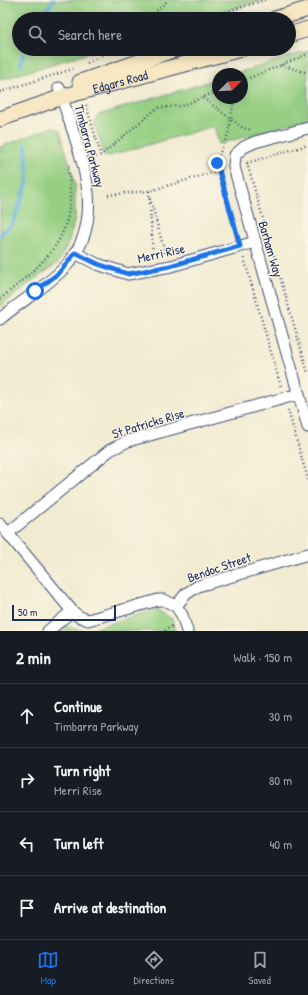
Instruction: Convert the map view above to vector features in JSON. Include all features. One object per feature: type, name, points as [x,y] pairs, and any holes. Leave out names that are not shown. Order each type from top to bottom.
[{"type":"main road","points":[[296,13],[308,9]]},
{"type":"main road","points":[[296,33],[308,29]]},
{"type":"main road","name":"Edgars Road","points":[[80,87],[158,56]]},
{"type":"main road","name":"Edgars Road","points":[[0,108],[80,87],[211,56]]},
{"type":"main road","name":"Edgars Road","points":[[0,119],[60,93]]},
{"type":"street","name":"Timbarra Parkway","points":[[0,319],[59,273],[75,253],[86,228],[89,199],[87,179],[60,93]]},
{"type":"street","points":[[234,167],[235,155],[244,147],[308,128]]},
{"type":"street","name":"Barham Way","points":[[234,167],[308,427]]},
{"type":"street","name":"Merri Rise","points":[[75,253],[98,264],[128,274],[170,266],[255,242]]},
{"type":"street","name":"St Patricks Rise","points":[[8,533],[110,450],[128,442],[298,394]]},
{"type":"street","points":[[0,524],[72,611],[78,616],[88,620],[164,600],[176,606],[182,615],[187,631]]},
{"type":"street","name":"Bendoc Street","points":[[176,606],[186,594],[198,586],[308,554]]},
{"type":"street","points":[[48,631],[72,611]]},
{"type":"path","points":[[155,12],[168,0]]},
{"type":"path","points":[[223,12],[257,1],[265,0]]},
{"type":"path","points":[[248,78],[308,54]]},
{"type":"path","points":[[81,66],[100,56]]},
{"type":"path","points":[[280,65],[308,73]]},
{"type":"path","points":[[0,92],[75,68],[101,155]]},
{"type":"path","points":[[203,97],[243,128],[254,130]]},
{"type":"path","points":[[233,104],[228,133],[219,155],[218,171],[308,480]]},
{"type":"path","points":[[108,195],[149,191],[308,145]]},
{"type":"path","points":[[247,162],[308,373]]},
{"type":"path","points":[[149,191],[165,253]]},
{"type":"path","points":[[149,191],[153,256]]},
{"type":"green space","points":[[0,0],[263,0],[223,12],[12,12],[12,56],[78,56],[0,80]]},
{"type":"green space","points":[[308,51],[308,119],[219,144],[214,126],[105,157],[94,122],[98,115],[212,81],[212,104],[248,104],[248,69],[296,56],[296,55]]},
{"type":"green space","points":[[52,127],[60,131],[75,184],[75,218],[69,241],[58,263],[0,307],[0,147]]},
{"type":"green space","points":[[156,609],[172,619],[176,631],[86,631]]},
{"type":"green space","points":[[64,626],[86,631],[58,631]]},
{"type":"waterway","points":[[44,12],[54,0]]},
{"type":"waterway","points":[[21,65],[23,56]]},
{"type":"waterway","points":[[0,235],[13,223],[28,180],[26,145]]},
{"type":"route","points":[[35,291],[59,273],[67,265],[75,253],[115,272],[128,274],[170,266],[240,246],[217,163]]}]
